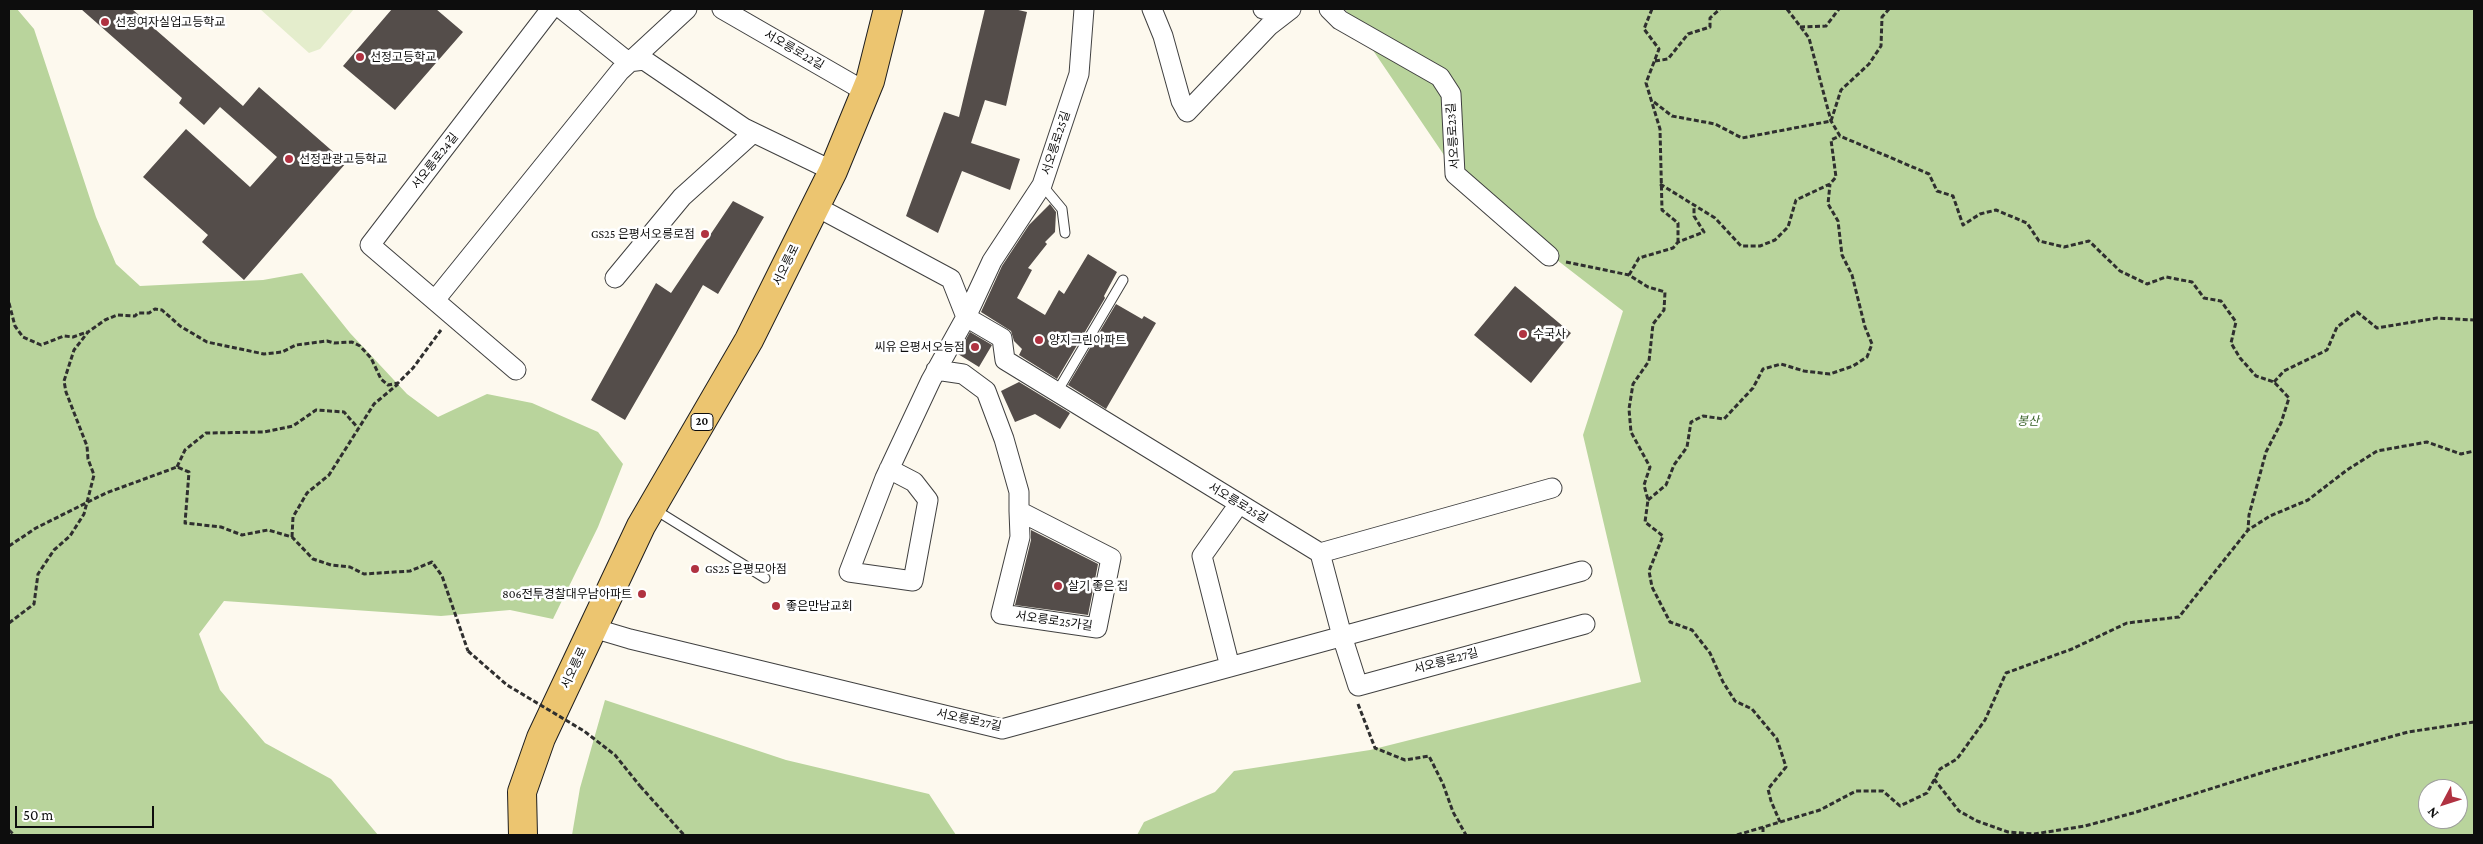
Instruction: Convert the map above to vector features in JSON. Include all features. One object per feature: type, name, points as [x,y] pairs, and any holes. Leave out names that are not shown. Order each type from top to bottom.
[{"type":"main road","name":"서오릉로","points":[[523,835],[522,792],[541,738],[652,508],[749,340],[833,170],[866,92],[888,9]]},
{"type":"street","name":"서오릉로24길","points":[[516,370],[370,245],[551,9]]},
{"type":"street","points":[[562,9],[628,62],[644,60],[753,132],[833,170]]},
{"type":"street","points":[[435,300],[628,62],[687,9]]},
{"type":"street","name":"서오릉로22길","points":[[722,9],[866,92]]},
{"type":"street","name":"서오릉로25길","points":[[1084,9],[1079,74],[1042,185],[992,261],[966,317],[1002,338],[1005,360],[1320,553]]},
{"type":"street","points":[[1152,9],[1164,36],[1181,101],[1187,112],[1268,26],[1288,11]]},
{"type":"street","points":[[1263,9],[1288,11]]},
{"type":"street","name":"서오릉로23길","points":[[1329,9],[1340,20],[1440,77],[1450,94],[1455,174],[1549,256]]},
{"type":"street","points":[[615,278],[682,197],[753,132]]},
{"type":"street","points":[[815,206],[951,279],[966,317],[936,370],[889,469],[849,572],[913,581],[928,500],[914,482],[889,469]]},
{"type":"street","name":"서오릉로25가길","points":[[936,370],[963,374],[986,391],[1004,438],[1016,483],[1020,537],[1001,614],[1097,628],[1111,558],[1019,511]]},
{"type":"street","points":[[1358,686],[1342,636],[1320,553],[1552,488]]},
{"type":"street","points":[[1230,667],[1202,556],[1239,504]]},
{"type":"street","name":"서오릉로27길","points":[[593,628],[630,639],[1002,729],[1582,571]]},
{"type":"street","name":"서오릉로27길","points":[[1358,686],[1585,624]]},
{"type":"lane","points":[[1042,185],[1062,209],[1065,233]]},
{"type":"lane","points":[[1057,392],[1123,280]]},
{"type":"lane","points":[[652,508],[765,578]]},
{"type":"path","points":[[1652,9],[1644,29],[1658,49],[1646,83],[1660,129],[1662,210],[1678,223],[1678,242]]},
{"type":"path","points":[[1654,61],[1668,59],[1688,34],[1710,27],[1710,18],[1720,9]]},
{"type":"path","points":[[1787,9],[1809,38],[1831,121],[1840,136],[1929,174],[1937,191],[1953,196],[1963,225],[1980,214],[1996,210],[2027,223],[2039,241],[2064,248],[2089,241],[2120,271],[2147,284],[2166,277],[2192,282],[2204,298],[2221,301],[2236,322],[2231,343],[2240,358],[2256,376],[2274,382],[2289,398],[2281,423],[2266,452],[2249,515],[2248,530]]},
{"type":"path","points":[[1800,27],[1826,26],[1839,9]]},
{"type":"path","points":[[1831,121],[1841,90],[1869,64],[1880,46],[1882,17],[1889,9]]},
{"type":"path","points":[[1653,102],[1672,116],[1715,124],[1742,138],[1831,121]]},
{"type":"path","points":[[1660,184],[1714,218],[1741,246],[1760,246],[1775,240],[1788,227],[1796,200],[1830,184],[1836,177],[1831,140],[1840,136]]},
{"type":"path","points":[[1648,500],[1666,485],[1674,464],[1687,447],[1691,422],[1703,416],[1724,419],[1753,388],[1763,369],[1781,364],[1804,371],[1830,374],[1853,366],[1867,358],[1872,344],[1865,327],[1852,275],[1842,255],[1838,221],[1828,204],[1830,184]]},
{"type":"path","points":[[1629,275],[1639,258],[1673,248],[1678,242],[1704,232],[1694,216],[1694,205]]},
{"type":"path","points":[[1549,256],[1581,267],[1629,275],[1648,287],[1665,292],[1664,310],[1653,324],[1649,360],[1633,384],[1629,409],[1631,432],[1650,467],[1644,485],[1648,500],[1645,522],[1663,536],[1649,571],[1652,587],[1670,622],[1692,630],[1710,653],[1723,682],[1735,700],[1752,709],[1777,739],[1786,766],[1768,789],[1780,822]]},
{"type":"path","points":[[9,303],[15,326],[23,337],[41,346],[64,336],[88,332]]},
{"type":"path","points":[[9,624],[34,604],[38,574],[54,550],[70,536],[84,514],[94,475],[88,460],[87,446],[66,392],[64,381],[74,350],[88,332],[105,320],[117,315],[134,316],[138,313],[149,314],[155,309],[162,310],[180,326],[207,342],[264,354],[282,352],[296,345],[327,341],[334,343],[352,342],[360,346],[371,358],[381,379],[388,386],[398,383]]},
{"type":"path","points":[[2274,382],[2284,370],[2327,350],[2337,327],[2357,312],[2377,328],[2437,318],[2474,320]]},
{"type":"path","points":[[292,537],[293,517],[307,493],[329,475],[374,404],[413,368],[452,315]]},
{"type":"path","points":[[177,468],[185,450],[206,433],[264,432],[292,426],[316,410],[344,412],[358,428]]},
{"type":"path","points":[[1737,835],[1820,810],[1856,791],[1882,791],[1900,806],[1927,792],[1940,769],[1957,759],[1985,720],[2006,673],[2072,649],[2127,623],[2179,617],[2248,530],[2270,516],[2308,500],[2347,470],[2377,451],[2427,442],[2461,454],[2474,451]]},
{"type":"path","points":[[9,546],[36,528],[106,493],[177,468],[189,472],[185,523],[221,527],[242,535],[268,530],[292,537],[313,559],[331,566],[350,567],[364,574],[410,571],[432,562],[442,576],[468,651],[508,686],[584,731],[615,755],[684,835]]},
{"type":"path","points":[[1358,686],[1358,707],[1375,748],[1405,760],[1429,756],[1443,784],[1453,812],[1466,835]]},
{"type":"path","points":[[1934,779],[1958,810],[1977,821],[2008,832],[2034,834],[2085,826],[2133,813],[2266,772],[2408,732],[2474,722]]},
{"type":"path","points":[[1763,827],[1763,835]]},
{"type":"path","points":[[9,830],[14,835]]},
{"type":"green space","points":[[9,9],[17,9],[34,29],[96,217],[116,264],[140,286],[263,280],[302,273],[350,333],[407,394],[438,417],[487,394],[532,403],[598,432],[623,464],[598,527],[553,619],[510,610],[441,616],[224,601],[199,634],[220,690],[265,743],[331,779],[378,835],[9,835]]},
{"type":"green space","points":[[260,9],[354,9],[320,49],[309,53]]},
{"type":"green space","name":"봉산","points":[[1345,9],[2474,9],[2474,835],[1137,835],[1144,822],[1215,792],[1234,771],[1370,750],[1641,682],[1583,435],[1623,311],[1469,192]]},
{"type":"green space","points":[[605,700],[786,760],[929,794],[956,835],[572,835],[580,788]]},
{"type":"building","points":[[81,9],[132,9],[243,106],[259,87],[346,163],[244,280],[202,242],[208,235],[143,177],[186,129],[250,187],[277,157],[220,107],[204,125],[179,103],[182,98]]},
{"type":"building","points":[[392,9],[436,9],[463,32],[395,110],[343,66]]},
{"type":"building","points":[[985,9],[1014,9],[1027,12],[1006,106],[985,100],[971,143],[1020,159],[1010,190],[962,171],[938,233],[906,216],[944,112],[959,117]]},
{"type":"building","points":[[733,201],[764,217],[718,294],[703,285],[625,420],[591,400],[656,283],[671,293]]},
{"type":"building","points":[[1050,204],[1056,212],[1055,232],[1045,242],[1047,244],[1028,268],[1032,270],[1017,298],[1045,315],[1059,290],[1064,294],[1088,254],[1117,272],[1104,296],[1105,298],[1057,379],[1019,355],[1022,349],[1014,341],[1011,331],[981,312],[1002,266],[1029,225]]},
{"type":"building","name":"수국사","points":[[1515,286],[1571,333],[1531,383],[1474,335]]},
{"type":"building","points":[[1116,304],[1142,319],[1144,316],[1156,323],[1106,409],[1068,385]]},
{"type":"building","name":"씨유 은평서오능점","points":[[970,332],[992,345],[979,367],[958,354]]},
{"type":"building","points":[[1019,382],[1070,413],[1060,429],[1035,414],[1015,422],[1001,391]]},
{"type":"building","name":"살기 좋은 집","points":[[1031,530],[1098,564],[1088,615],[1015,605],[1031,540]]},
{"type":"place","name":"선정여자실업고등학교","points":[[105,22]]},
{"type":"place","name":"선정고등학교","points":[[360,57]]},
{"type":"place","name":"선정관광고등학교","points":[[289,159]]},
{"type":"place","name":"GS25 은평서오릉로점","points":[[705,234]]},
{"type":"place","name":"수국사","points":[[1523,334]]},
{"type":"place","name":"양지그린아파트","points":[[1039,340]]},
{"type":"place","name":"씨유 은평서오능점","points":[[975,347]]},
{"type":"place","name":"GS25 은평모아점","points":[[695,569]]},
{"type":"place","name":"살기 좋은 집","points":[[1058,586]]},
{"type":"place","name":"806전투경찰대우남아파트","points":[[642,594]]},
{"type":"place","name":"좋은만남교회","points":[[776,606]]}]
